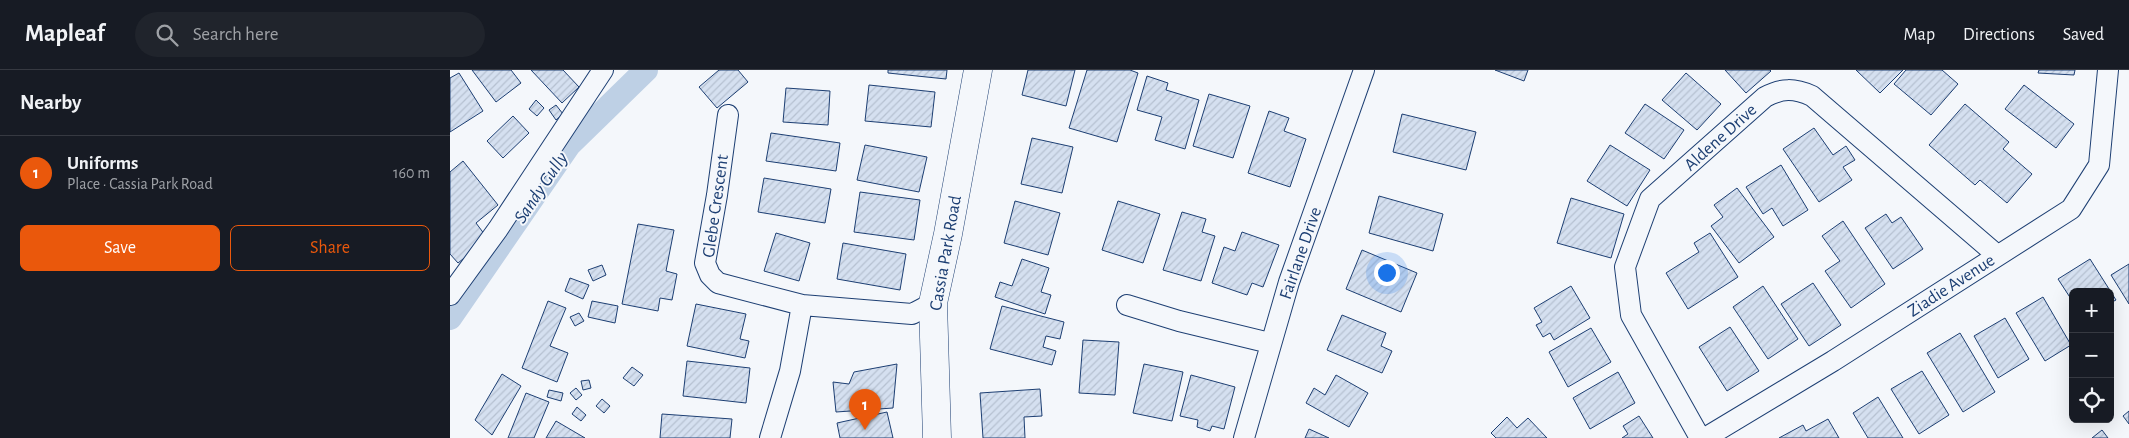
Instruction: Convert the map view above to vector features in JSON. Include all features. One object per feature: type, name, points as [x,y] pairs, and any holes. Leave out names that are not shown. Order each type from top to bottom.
[{"type":"main road","name":"Cassia Park Road","points":[[937,438],[933,303],[948,234],[978,70]]},
{"type":"street","points":[[450,295],[498,229],[603,70]]},
{"type":"street","name":"Fairlane Drive","points":[[1244,438],[1289,282],[1362,70]]},
{"type":"street","name":"Ziadie Avenue","points":[[1705,438],[1833,361],[2071,209],[2099,165],[2108,70]]},
{"type":"street","name":"Aldene Drive","points":[[1700,438],[1631,315],[1626,267],[1650,199],[1765,97],[1776,91],[1788,89],[1812,96],[1997,256]]},
{"type":"street","name":"Glebe Crescent","points":[[728,115],[705,263],[710,275],[718,283],[802,305],[912,314],[933,303]]},
{"type":"street","points":[[770,438],[790,372],[802,305]]},
{"type":"street","points":[[1127,305],[1179,321],[1270,343]]},
{"type":"building","points":[[472,70],[511,70],[521,83],[496,102]]},
{"type":"building","points":[[531,70],[563,70],[579,87],[562,103]]},
{"type":"building","points":[[719,70],[738,70],[748,82],[717,108],[699,87]]},
{"type":"building","points":[[888,70],[947,70],[946,79],[888,73]]},
{"type":"building","points":[[1028,70],[1075,70],[1066,106],[1022,95]]},
{"type":"building","points":[[1087,70],[1130,70],[1138,73],[1117,142],[1069,128]]},
{"type":"building","points":[[1495,70],[1528,70],[1524,81]]},
{"type":"building","points":[[1725,70],[1770,70],[1771,71],[1746,93]]},
{"type":"building","points":[[1856,70],[1903,70],[1880,93]]},
{"type":"building","points":[[1906,70],[1942,70],[1958,84],[1931,115],[1894,84]]},
{"type":"building","points":[[2039,70],[2075,70],[2074,75],[2038,73]]},
{"type":"building","points":[[459,73],[483,111],[450,132],[450,78]]},
{"type":"building","points":[[1686,73],[1721,104],[1697,130],[1662,100]]},
{"type":"building","points":[[1147,76],[1168,83],[1166,90],[1199,100],[1185,149],[1155,140],[1162,117],[1137,110]]},
{"type":"building","points":[[869,85],[935,92],[931,127],[865,121]]},
{"type":"building","points":[[2024,85],[2074,124],[2056,148],[2005,109]]},
{"type":"building","points":[[786,88],[830,91],[828,125],[783,122]]},
{"type":"building","points":[[1209,94],[1250,106],[1233,158],[1193,146]]},
{"type":"building","points":[[536,100],[544,108],[537,116],[529,109]]},
{"type":"building","points":[[1645,104],[1684,130],[1664,159],[1625,133]]},
{"type":"building","points":[[1965,104],[2009,142],[2003,149],[2032,174],[2007,203],[1980,180],[1975,185],[1929,145]]},
{"type":"building","points":[[556,105],[563,114],[556,120],[549,110]]},
{"type":"building","points":[[1269,111],[1289,118],[1284,131],[1306,139],[1290,187],[1248,173]]},
{"type":"building","points":[[1402,114],[1476,132],[1466,170],[1393,152]]},
{"type":"building","points":[[513,116],[529,133],[503,158],[487,141]]},
{"type":"building","points":[[1814,128],[1833,155],[1846,146],[1855,160],[1843,167],[1852,180],[1819,202],[1783,149]]},
{"type":"building","points":[[771,133],[840,143],[836,171],[766,161]]},
{"type":"building","points":[[1032,138],[1073,147],[1062,193],[1021,184]]},
{"type":"building","points":[[865,145],[927,157],[919,192],[857,180]]},
{"type":"building","points":[[1610,145],[1650,170],[1627,206],[1587,181]]},
{"type":"building","points":[[463,161],[498,205],[476,223],[488,239],[458,263],[450,254],[450,172]]},
{"type":"building","points":[[1781,165],[1808,210],[1783,226],[1772,208],[1763,214],[1746,187]]},
{"type":"building","points":[[764,178],[831,189],[825,223],[758,212]]},
{"type":"building","points":[[1737,188],[1774,237],[1739,263],[1711,226],[1723,217],[1714,205]]},
{"type":"building","points":[[860,192],[920,200],[914,240],[854,232]]},
{"type":"building","points":[[1379,196],[1443,214],[1433,251],[1369,233]]},
{"type":"building","points":[[1571,198],[1624,214],[1611,258],[1557,243]]},
{"type":"building","points":[[1015,201],[1060,213],[1048,255],[1004,243]]},
{"type":"building","points":[[1118,201],[1160,214],[1143,263],[1102,250]]},
{"type":"building","points":[[1182,212],[1206,219],[1202,232],[1215,236],[1201,281],[1163,270]]},
{"type":"building","points":[[1886,214],[1892,223],[1901,217],[1923,249],[1893,269],[1865,228]]},
{"type":"building","points":[[1843,221],[1885,284],[1851,308],[1825,271],[1840,261],[1822,236]]},
{"type":"building","points":[[638,224],[674,230],[666,271],[677,274],[672,300],[660,298],[658,311],[622,304]]},
{"type":"building","points":[[1242,232],[1279,245],[1263,287],[1252,283],[1247,295],[1212,283],[1224,247],[1235,251]]},
{"type":"building","points":[[776,233],[810,243],[799,281],[764,271]]},
{"type":"building","points":[[1710,233],[1738,277],[1688,309],[1666,273],[1699,252],[1694,243]]},
{"type":"building","points":[[843,243],[906,254],[900,290],[837,279]]},
{"type":"building","points":[[1362,250],[1417,273],[1401,312],[1346,289]]},
{"type":"building","points":[[1022,259],[1049,268],[1041,292],[1051,295],[1045,314],[995,297],[1000,282],[1012,286]]},
{"type":"building","points":[[2090,259],[2108,288],[2069,288],[2069,296],[2058,279]]},
{"type":"building","points":[[2129,264],[2129,304],[2111,275]]},
{"type":"building","points":[[602,265],[606,275],[593,281],[588,270]]},
{"type":"building","points":[[570,278],[589,285],[583,299],[565,291]]},
{"type":"building","points":[[1813,283],[1841,325],[1809,346],[1781,304]]},
{"type":"building","points":[[1571,286],[1590,318],[1554,340],[1550,333],[1543,337],[1536,325],[1542,322],[1534,308]]},
{"type":"building","points":[[1763,286],[1798,339],[1768,359],[1733,307]]},
{"type":"building","points":[[2043,297],[2069,342],[2069,346],[2045,361],[2016,313]]},
{"type":"building","points":[[548,301],[566,308],[550,346],[568,353],[557,382],[522,368]]},
{"type":"building","points":[[592,301],[618,306],[615,323],[588,317]]},
{"type":"building","points":[[696,304],[746,314],[740,339],[749,341],[745,358],[687,346]]},
{"type":"building","points":[[1002,306],[1064,322],[1060,339],[1046,336],[1043,347],[1056,351],[1052,365],[990,349]]},
{"type":"building","points":[[579,313],[584,321],[575,326],[570,317]]},
{"type":"building","points":[[1342,315],[1386,333],[1381,346],[1392,351],[1382,373],[1327,350]]},
{"type":"building","points":[[2005,318],[2029,359],[1998,378],[1974,336]]},
{"type":"building","points":[[1730,327],[1759,371],[1727,391],[1699,347]]},
{"type":"building","points":[[1591,328],[1611,362],[1568,387],[1549,352]]},
{"type":"building","points":[[1960,333],[1995,392],[1963,412],[1927,353]]},
{"type":"building","points":[[1083,340],[1119,342],[1115,395],[1079,393]]},
{"type":"building","points":[[687,361],[750,368],[746,403],[683,396]]},
{"type":"building","points":[[897,364],[893,408],[836,412],[833,382],[849,384],[854,372]]},
{"type":"building","points":[[1144,364],[1183,372],[1172,421],[1133,413]]},
{"type":"building","points":[[632,367],[643,375],[634,386],[623,378]]},
{"type":"building","points":[[1922,371],[1949,415],[1919,434],[1891,389]]},
{"type":"building","points":[[1618,372],[1635,403],[1590,429],[1573,398]]},
{"type":"building","points":[[502,374],[521,386],[492,435],[475,420]]},
{"type":"building","points":[[1191,375],[1235,387],[1224,429],[1212,426],[1210,431],[1197,427],[1198,420],[1180,416]]},
{"type":"building","points":[[1336,375],[1368,393],[1349,427],[1306,403],[1314,388],[1325,395]]},
{"type":"building","points":[[589,380],[591,388],[583,390],[581,381]]},
{"type":"building","points":[[576,388],[582,395],[576,400],[570,393]]},
{"type":"building","points":[[1040,389],[1042,416],[1024,417],[1025,438],[983,438],[980,393]]},
{"type":"building","points":[[549,390],[563,393],[561,401],[547,397]]},
{"type":"building","points":[[526,393],[549,402],[534,438],[508,438]]},
{"type":"building","points":[[1878,397],[1903,438],[1868,438],[1853,413]]},
{"type":"building","points":[[602,399],[610,406],[604,413],[596,406]]},
{"type":"building","points":[[577,407],[586,415],[581,421],[572,414]]},
{"type":"building","points":[[2129,411],[2129,424],[2123,416]]},
{"type":"building","points":[[887,412],[893,438],[840,438],[837,423]]},
{"type":"building","points":[[662,414],[732,419],[730,438],[660,438]]},
{"type":"building","points":[[1639,416],[1653,438],[1622,438],[1628,434],[1623,426]]},
{"type":"building","points":[[1507,417],[1517,428],[1528,418],[1547,438],[1496,438],[1491,433]]},
{"type":"building","points":[[1828,419],[1839,438],[1779,438],[1803,425],[1806,431]]},
{"type":"building","points":[[556,421],[585,438],[546,438]]},
{"type":"building","points":[[1309,429],[1329,438],[1305,438]]},
{"type":"building","points":[[2102,430],[2108,438],[2092,438]]},
{"type":"waterway","name":"Sandy Gully","points":[[450,318],[569,145],[646,70]]},
{"type":"place","name":"Uniforms","points":[[865,430]]}]
